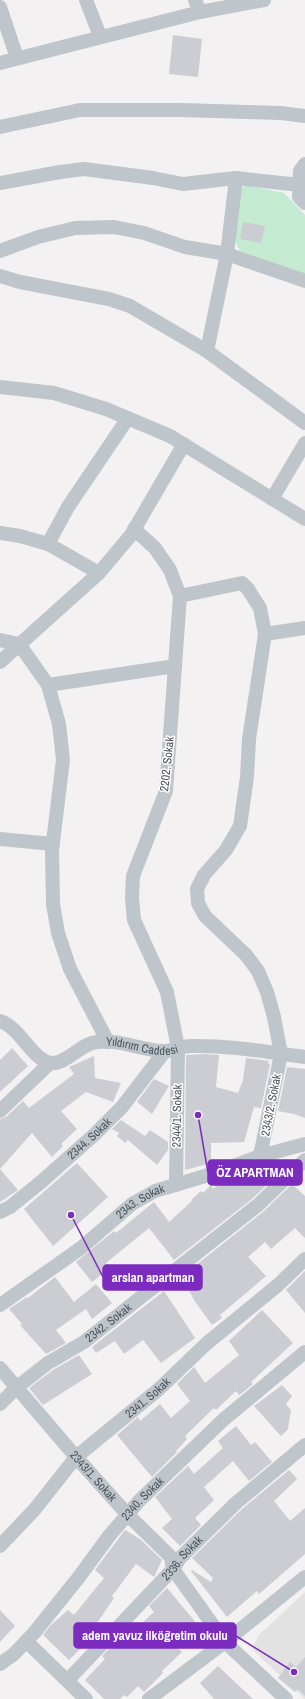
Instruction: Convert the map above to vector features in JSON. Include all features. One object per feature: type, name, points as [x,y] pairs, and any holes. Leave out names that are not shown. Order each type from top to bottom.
[{"type":"street","points":[[86,0],[100,36]]},
{"type":"street","points":[[0,63],[100,36],[198,6],[264,0]]},
{"type":"street","points":[[0,7],[17,58]]},
{"type":"street","points":[[0,127],[80,110],[188,110],[281,113],[305,116]]},
{"type":"street","points":[[305,164],[300,171],[299,197],[305,203]]},
{"type":"street","points":[[0,183],[84,169],[153,178],[184,184],[236,178],[300,185]]},
{"type":"street","points":[[207,351],[227,254],[236,178]]},
{"type":"street","points":[[0,252],[38,237],[75,228],[114,227],[144,233],[185,247],[227,254],[305,281]]},
{"type":"street","points":[[0,276],[20,282],[116,301],[130,306],[207,351],[305,423]]},
{"type":"street","points":[[0,387],[54,393],[106,408],[170,436],[305,519]]},
{"type":"street","points":[[48,544],[72,501],[128,418]]},
{"type":"street","points":[[272,499],[305,443]]},
{"type":"street","points":[[0,662],[99,573],[134,529],[184,444]]},
{"type":"street","name":"2202. Sokak","points":[[134,529],[155,548],[170,570],[180,596],[166,791],[133,876],[132,898],[134,920],[167,992],[171,1050]]},
{"type":"street","points":[[0,533],[20,536],[48,544],[99,573]]},
{"type":"street","points":[[180,596],[242,583],[248,588],[260,608],[265,634],[249,739],[247,777],[240,826],[226,850],[204,875],[198,889],[198,903],[206,916],[246,955],[258,971],[267,992],[274,1017],[281,1054]]},
{"type":"street","points":[[265,634],[305,628]]},
{"type":"street","points":[[0,640],[19,644],[48,685],[59,724],[63,760],[52,844],[53,904],[58,933],[70,969],[108,1042]]},
{"type":"street","points":[[48,685],[175,666]]},
{"type":"street","points":[[0,839],[52,844]]},
{"type":"street","points":[[0,1021],[5,1022],[39,1057],[50,1063],[0,1111]]},
{"type":"street","name":"Yıldırım Caddesi","points":[[50,1063],[60,1062],[77,1050],[95,1042],[119,1042],[143,1049],[171,1050],[188,1046],[196,1046],[242,1049],[305,1057]]},
{"type":"street","name":"2344/1. Sokak","points":[[171,1050],[176,1184]]},
{"type":"street","name":"2344. Sokak","points":[[0,1212],[10,1207],[41,1182],[95,1134],[122,1106],[171,1050]]},
{"type":"street","name":"2343/2. Sokak","points":[[260,1156],[281,1054]]},
{"type":"street","name":"2343. Sokak","points":[[0,1305],[81,1248],[132,1204],[155,1191],[215,1173],[260,1156],[305,1144]]},
{"type":"street","name":"2342. Sokak","points":[[0,1404],[17,1387],[48,1363],[84,1342],[258,1205],[305,1160]]},
{"type":"street","name":"2341. Sokak","points":[[0,1546],[35,1509],[76,1457],[154,1394],[206,1344],[278,1285],[305,1259]]},
{"type":"street","name":"2340. Sokak","points":[[0,1664],[14,1654],[26,1641],[79,1577],[109,1536],[139,1501],[223,1420],[305,1352]]},
{"type":"street","name":"2343/1. Sokak","points":[[0,1368],[127,1514],[171,1556],[173,1569],[225,1642],[286,1699]]},
{"type":"street","name":"2336. Sokak","points":[[68,1680],[173,1569],[180,1558],[236,1503],[305,1445]]},
{"type":"street","points":[[149,1699],[225,1642],[305,1577]]},
{"type":"street","points":[[26,1641],[86,1699]]},
{"type":"shaded area","points":[[305,1592],[305,1699],[252,1649],[259,1635]]},
{"type":"green space","points":[[245,185],[284,193],[305,215],[305,275],[240,251],[234,239],[241,189]]},
{"type":"building","points":[[173,35],[202,39],[198,77],[169,74]]},
{"type":"building","points":[[243,222],[265,226],[261,243],[240,239]]},
{"type":"building","points":[[12,1048],[28,1066],[0,1092],[0,1060]]},
{"type":"building","points":[[186,1055],[219,1055],[216,1087],[238,1093],[243,1080],[246,1058],[269,1061],[268,1064],[270,1064],[261,1108],[254,1107],[244,1142],[211,1143],[211,1163],[185,1170]]},
{"type":"building","points":[[94,1056],[95,1078],[121,1083],[113,1102],[86,1092],[61,1111],[77,1129],[61,1144],[63,1146],[52,1157],[32,1133],[0,1169],[0,1119],[6,1117],[23,1101],[29,1108],[74,1074],[69,1067]]},
{"type":"building","points":[[287,1067],[305,1069],[305,1118],[278,1111]]},
{"type":"building","points":[[154,1079],[169,1086],[152,1114],[137,1102]]},
{"type":"building","points":[[121,1120],[145,1136],[150,1130],[168,1142],[168,1150],[157,1165],[128,1140],[125,1143],[117,1136],[119,1133],[112,1129]]},
{"type":"building","points":[[77,1163],[108,1197],[53,1246],[24,1209]]},
{"type":"building","points":[[268,1163],[273,1168],[268,1172],[272,1180],[252,1199],[174,1260],[149,1228],[106,1263],[110,1268],[92,1282],[76,1262],[114,1231],[116,1233],[154,1202],[169,1222],[201,1191],[203,1193],[212,1184],[212,1189],[241,1172]]},
{"type":"building","points":[[0,1169],[18,1190],[0,1202]]},
{"type":"building","points":[[292,1184],[305,1196],[305,1238],[295,1228],[271,1249],[265,1242],[248,1257],[266,1276],[220,1315],[222,1318],[212,1325],[194,1300],[182,1276],[263,1212]]},
{"type":"building","points":[[305,1271],[305,1313],[286,1290]]},
{"type":"building","points":[[55,1277],[74,1302],[96,1284],[112,1303],[92,1319],[86,1309],[56,1330],[66,1343],[46,1354],[20,1325],[22,1324],[9,1309],[27,1297],[28,1298]]},
{"type":"building","points":[[164,1291],[195,1338],[161,1363],[143,1340],[124,1354],[115,1341],[96,1353],[92,1347]]},
{"type":"building","points":[[262,1310],[293,1343],[251,1382],[253,1384],[239,1395],[236,1391],[216,1410],[214,1408],[185,1436],[187,1439],[176,1451],[177,1452],[152,1477],[117,1435],[138,1417],[140,1421],[160,1404],[171,1418],[190,1401],[177,1384],[194,1367],[205,1383],[239,1355],[229,1341]]},
{"type":"building","points":[[79,1355],[92,1374],[43,1405],[29,1388],[53,1370]]},
{"type":"building","points":[[282,1385],[292,1396],[286,1404],[291,1410],[288,1429],[281,1436],[254,1406]]},
{"type":"building","points":[[236,1426],[251,1445],[255,1442],[272,1462],[249,1481],[233,1461],[204,1487],[214,1500],[195,1518],[201,1525],[180,1546],[162,1528],[172,1519],[155,1497],[188,1466],[194,1474],[223,1448],[218,1441]]},
{"type":"building","points":[[289,1470],[297,1479],[274,1501],[290,1521],[305,1508],[305,1554],[259,1594],[257,1591],[227,1617],[191,1571],[192,1570],[211,1582],[213,1578],[192,1558],[242,1509]]},
{"type":"building","points":[[125,1530],[140,1539],[162,1560],[154,1577],[136,1564],[112,1596],[114,1598],[91,1632],[94,1635],[69,1660],[43,1635],[50,1626],[68,1610],[74,1615],[104,1578],[95,1570]]},
{"type":"building","points":[[167,1588],[198,1625],[176,1646],[182,1652],[162,1671],[163,1673],[144,1692],[138,1686],[127,1697],[124,1695],[120,1699],[104,1699],[85,1680],[105,1659],[102,1656],[120,1637],[123,1641],[154,1612],[149,1606]]},
{"type":"building","points":[[0,1610],[15,1626],[0,1642]]},
{"type":"building","points":[[305,1657],[305,1696],[298,1689],[295,1692],[278,1678],[290,1662],[296,1667]]},
{"type":"building","points":[[218,1666],[253,1699],[214,1699],[200,1683]]},
{"type":"place","name":"ÖZ APARTMAN","points":[[198,1115]]},
{"type":"place","name":"arslan apartman","points":[[71,1215]]},
{"type":"place","name":"adem yavuz ilköğretim okulu","points":[[294,1672]]}]
